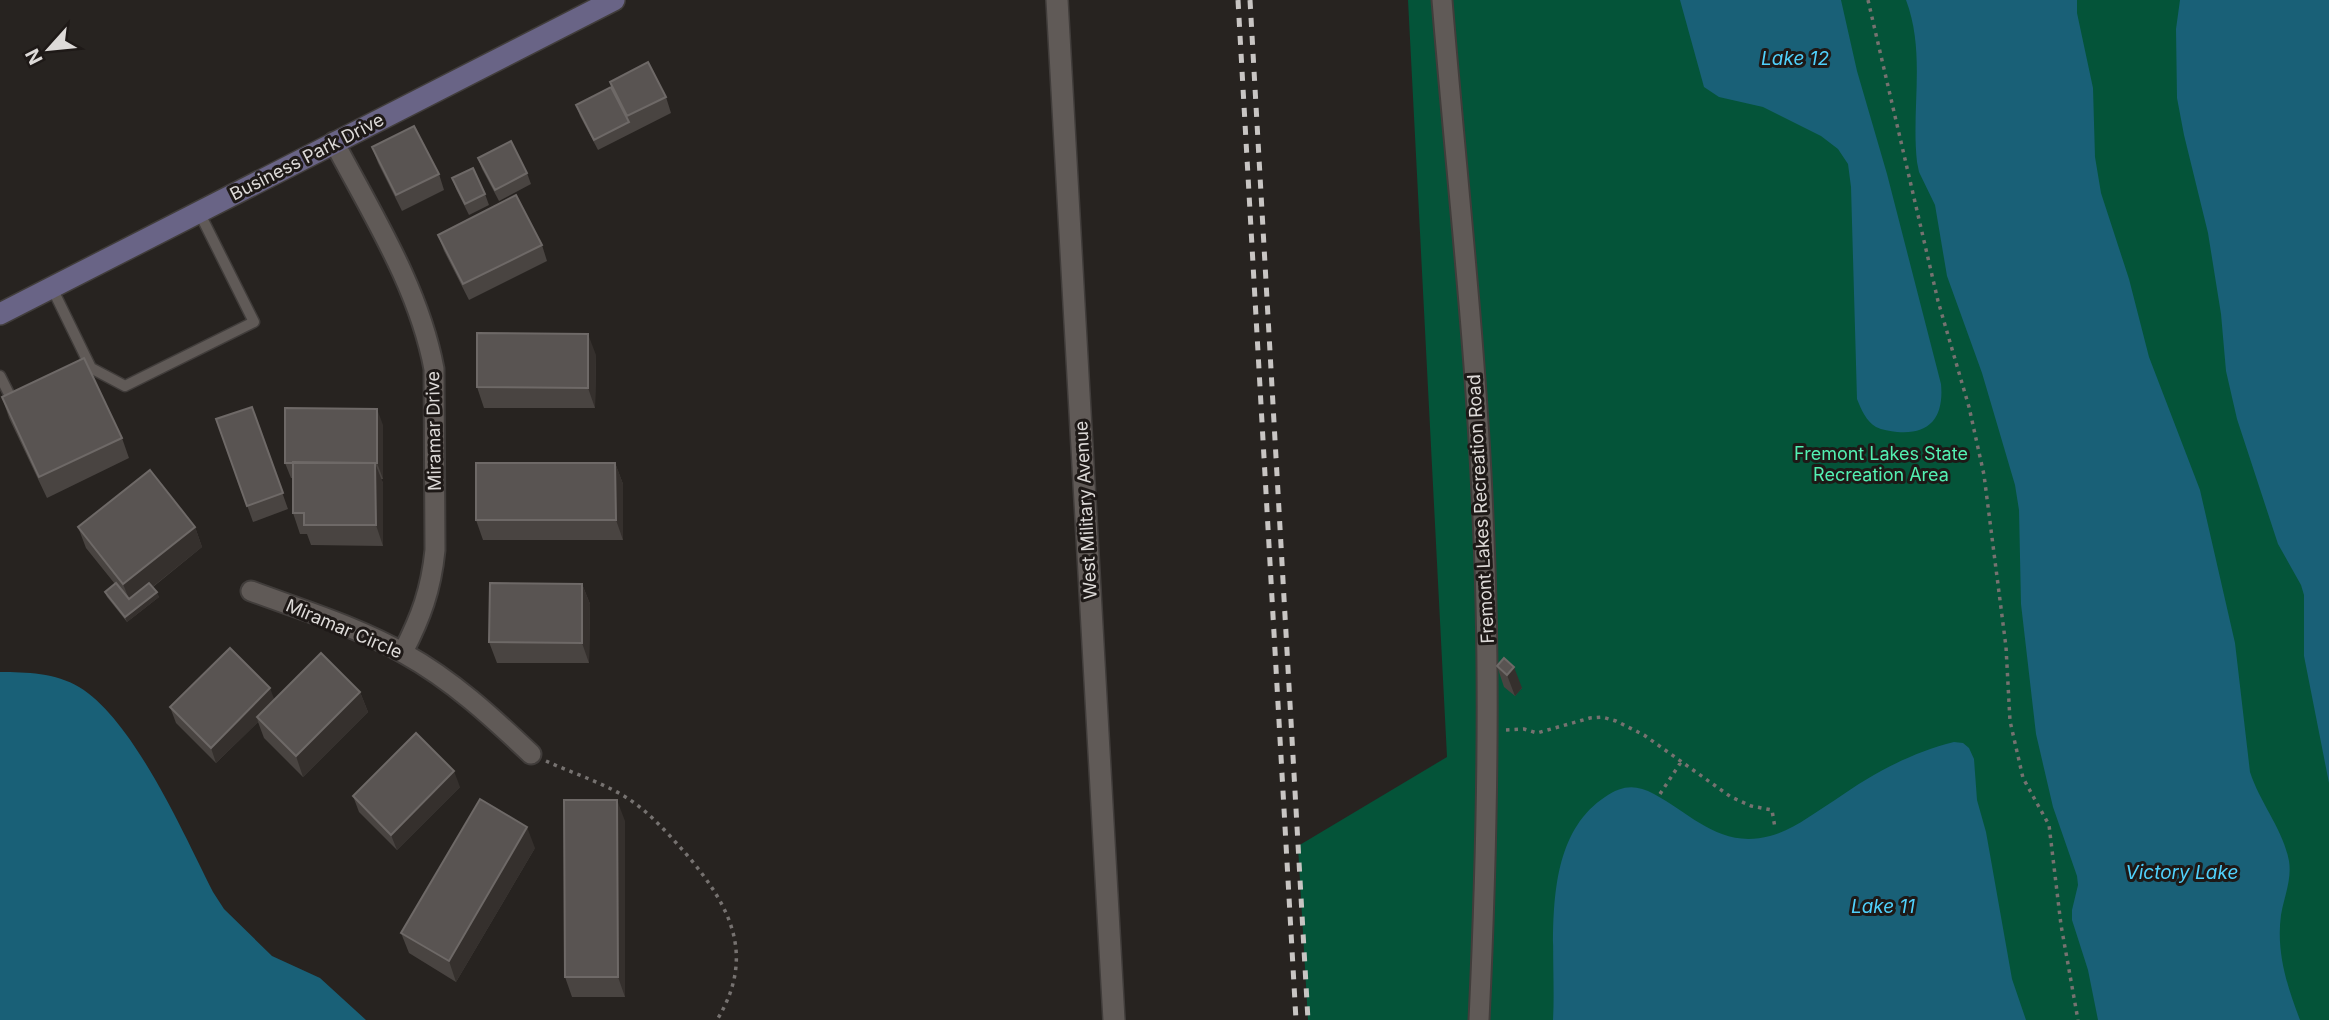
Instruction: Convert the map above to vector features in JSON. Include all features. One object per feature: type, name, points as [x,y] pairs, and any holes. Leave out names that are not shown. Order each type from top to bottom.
[{"type":"main road","name":"Business Park Drive","points":[[0,314],[611,1]]},
{"type":"street","name":"West Military Avenue","points":[[1056,0],[1114,1020]]},
{"type":"street","name":"Fremont Lakes Recreation Road","points":[[1442,0],[1479,443],[1487,617],[1484,904],[1479,1020]]},
{"type":"street","name":"Miramar Drive","points":[[334,142],[413,298],[430,345],[434,369],[435,524],[432,574],[423,611],[403,652]]},
{"type":"street","name":"Miramar Circle","points":[[251,591],[403,652],[471,700],[531,754]]},
{"type":"lane","points":[[52,287],[91,368],[125,386],[254,321],[200,212]]},
{"type":"lane","points":[[0,376],[12,400]]},
{"type":"path","points":[[1868,0],[1938,301],[1969,407],[1984,475],[2006,647],[2010,721],[2023,778],[2049,825],[2061,925],[2078,1020]]},
{"type":"path","points":[[1487,732],[1524,729],[1537,733],[1602,717],[1628,726],[1731,797],[1751,806],[1772,810],[1775,828]]},
{"type":"path","points":[[531,754],[633,802],[666,832],[720,899],[731,920],[735,936],[736,974],[729,997],[717,1020]]},
{"type":"path","points":[[1660,794],[1681,762]]},
{"type":"green space","name":"Fremont Lakes State Recreation Area","points":[[1408,0],[2329,0],[2329,1020],[1308,1020],[1298,846],[1447,757]]},
{"type":"water","name":"Lake 12","points":[[1680,0],[1841,0],[1857,71],[1887,174],[1941,384],[1940,405],[1933,421],[1927,427],[1909,432],[1878,428],[1867,418],[1857,399],[1851,187],[1848,164],[1838,149],[1821,136],[1763,107],[1719,97],[1704,87]]},
{"type":"water","name":"Victory Lake","points":[[1906,0],[2077,0],[2077,13],[2093,88],[2095,157],[2101,193],[2129,279],[2149,357],[2200,490],[2235,643],[2250,772],[2282,838],[2289,861],[2289,882],[2281,915],[2280,942],[2287,982],[2300,1020],[2098,1020],[2088,970],[2072,920],[2077,876],[2053,807],[2036,734],[2021,604],[2019,510],[2015,485],[1982,373],[1947,276],[1935,205],[1917,162],[1917,60],[1912,20]]},
{"type":"water","points":[[2180,0],[2329,0],[2329,783],[2304,656],[2304,595],[2278,544],[2237,419],[2226,371],[2221,314],[2208,233],[2177,98],[2176,29]]},
{"type":"water","points":[[0,672],[30,673],[61,679],[79,687],[99,703],[119,725],[156,780],[224,909],[272,956],[320,978],[366,1020],[0,1020]]},
{"type":"water","name":"Lake 11","points":[[1954,742],[1963,743],[1969,748],[1974,759],[1977,800],[1986,832],[2012,979],[2026,1020],[1553,1020],[1553,931],[1560,869],[1569,841],[1583,817],[1605,797],[1623,788],[1641,789],[1668,802],[1708,828],[1736,838],[1752,839],[1770,836],[1796,825],[1892,765]]},
{"type":"building","points":[[648,62],[666,97],[627,116],[610,82]]},
{"type":"building","points":[[611,87],[629,122],[594,140],[576,105]]},
{"type":"building","points":[[414,126],[439,174],[396,195],[372,147]]},
{"type":"building","points":[[511,141],[527,173],[495,190],[478,158]]},
{"type":"building","points":[[473,168],[485,194],[465,204],[452,178]]},
{"type":"building","points":[[516,195],[542,245],[463,284],[438,235]]},
{"type":"building","points":[[477,333],[588,334],[588,388],[477,387]]},
{"type":"building","points":[[84,358],[122,438],[39,477],[2,397]]},
{"type":"building","points":[[252,407],[283,493],[247,506],[216,419]]},
{"type":"building","points":[[285,408],[377,409],[377,463],[285,463]]},
{"type":"building","points":[[293,462],[375,463],[376,525],[304,525],[304,513],[293,513]]},
{"type":"building","points":[[476,463],[615,463],[616,520],[476,520]]},
{"type":"building","points":[[150,470],[195,527],[123,584],[78,527]]},
{"type":"building","points":[[116,583],[129,599],[149,583],[157,592],[125,617],[105,592]]},
{"type":"building","points":[[490,583],[582,584],[582,643],[489,642]]},
{"type":"building","points":[[230,648],[270,688],[211,748],[170,707]]},
{"type":"building","points":[[321,653],[360,692],[296,756],[257,717]]},
{"type":"building","points":[[1504,658],[1514,667],[1507,675],[1497,666]]},
{"type":"building","points":[[416,733],[454,771],[391,835],[353,796]]},
{"type":"building","points":[[480,799],[527,827],[449,961],[401,933]]},
{"type":"building","points":[[564,800],[617,800],[618,977],[565,977]]},
{"type":"railway","points":[[1238,0],[1296,1020]]},
{"type":"railway","points":[[1250,0],[1308,1020]]}]
